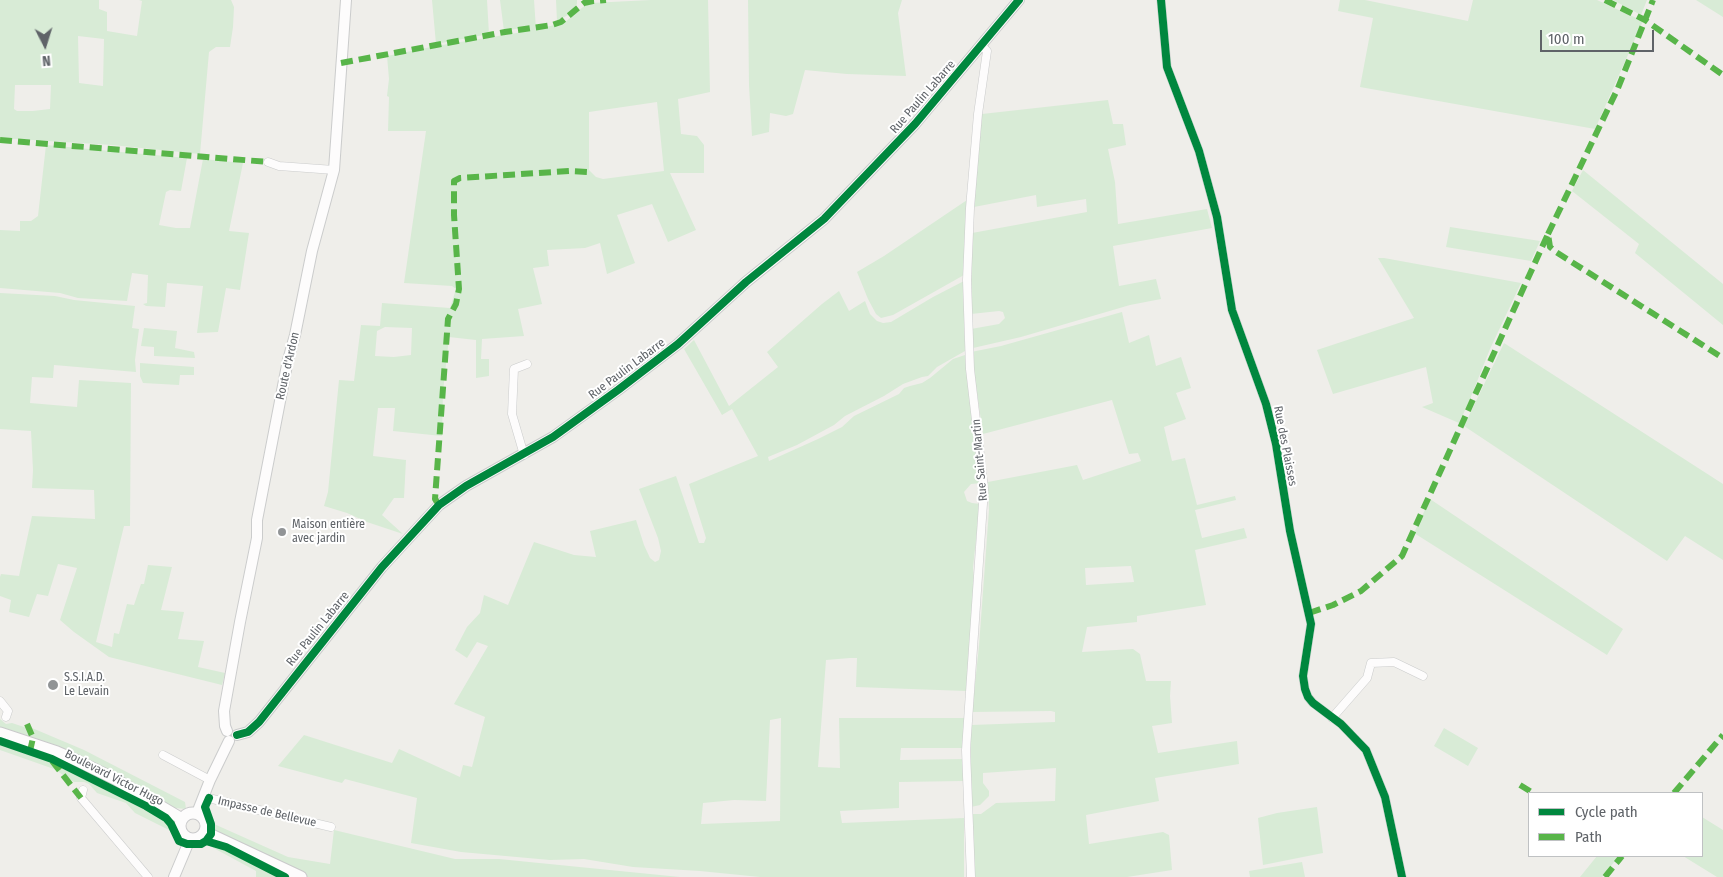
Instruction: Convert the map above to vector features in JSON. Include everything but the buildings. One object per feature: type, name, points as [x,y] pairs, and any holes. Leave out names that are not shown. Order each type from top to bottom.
[{"type":"main road","name":"Boulevard Victor Hugo","points":[[0,733],[57,752],[80,762],[182,818]]},
{"type":"main road","points":[[197,813],[206,822],[205,832],[199,838],[190,839],[180,829],[182,818],[187,814],[197,813]]},
{"type":"main road","points":[[205,832],[301,877]]},
{"type":"street","name":"Route d'Ardon","points":[[231,736],[224,726],[224,711],[257,535],[257,520],[290,350],[295,335],[312,251],[334,170],[346,0]]},
{"type":"street","name":"Rue Paulin Labarre","points":[[231,736],[248,732],[259,722],[382,567],[438,505],[466,486],[553,437],[592,410],[678,344],[746,282],[824,219],[909,131],[1019,0]]},
{"type":"street","name":"Rue des Plaisses","points":[[1161,0],[1167,67],[1199,151],[1217,217],[1232,310],[1266,404],[1276,444],[1290,531],[1311,624],[1303,676],[1305,689],[1313,703],[1357,739],[1366,750],[1385,797],[1402,877]]},
{"type":"street","name":"Rue Saint-Martin","points":[[971,877],[966,750],[984,489],[970,369],[967,280],[978,114],[987,51],[982,46]]},
{"type":"street","points":[[268,162],[279,166],[334,170]]},
{"type":"street","points":[[524,454],[512,414],[514,369],[527,364]]},
{"type":"street","points":[[1332,718],[1368,678],[1371,663],[1394,662],[1423,676]]},
{"type":"street","points":[[0,701],[8,711],[6,717]]},
{"type":"street","points":[[197,813],[231,736]]},
{"type":"street","points":[[163,755],[170,764],[210,780]]},
{"type":"street","points":[[82,790],[81,798],[148,877]]},
{"type":"street","name":"Impasse de Bellevue","points":[[204,797],[331,827]]},
{"type":"street","points":[[174,877],[190,839]]},
{"type":"green space","points":[[0,0],[99,0],[99,9],[107,12],[107,31],[137,36],[142,1],[139,0],[231,0],[234,7],[230,47],[216,47],[209,52],[200,154],[112,145],[0,138]],"holes":[[[78,36],[104,39],[103,86],[79,83]],[[15,85],[51,85],[50,109],[33,111],[17,111],[14,109]]]},
{"type":"green space","points":[[432,0],[487,0],[489,34],[436,44]]},
{"type":"green space","points":[[500,0],[534,0],[536,29],[564,23],[583,7],[591,3],[708,0],[710,92],[678,99],[681,134],[697,136],[704,145],[704,173],[670,173],[696,230],[668,242],[652,204],[617,215],[635,263],[607,274],[600,243],[585,248],[547,250],[549,266],[533,268],[542,304],[518,309],[524,336],[482,339],[481,359],[489,359],[489,376],[476,378],[476,340],[449,337],[443,392],[442,436],[393,431],[395,408],[378,408],[373,456],[406,460],[404,498],[394,498],[382,515],[403,534],[324,506],[328,492],[339,380],[354,381],[361,325],[380,326],[382,303],[450,308],[456,289],[452,286],[404,283],[426,131],[388,131],[389,97],[387,96],[389,79],[387,56],[523,32],[521,28],[504,31]],"holes":[[[657,102],[664,171],[603,179],[596,177],[589,170],[589,112]],[[385,327],[412,328],[411,355],[394,357],[375,356],[377,331]]]},
{"type":"green space","points":[[556,0],[577,0],[577,4],[568,15],[557,21]]},
{"type":"green space","points":[[748,0],[902,0],[898,13],[906,76],[847,74],[805,70],[793,114],[786,116],[770,113],[769,132],[752,136]]},
{"type":"green space","points":[[1340,0],[1365,0],[1468,21],[1473,0],[1597,0],[1643,21],[1595,129],[1360,87],[1373,18],[1338,11]]},
{"type":"green space","points":[[1613,0],[1647,0],[1641,15]]},
{"type":"green space","points":[[1696,0],[1723,0],[1723,17]]},
{"type":"green space","points":[[1108,100],[1113,124],[1123,124],[1126,145],[1108,149],[1115,182],[1118,224],[1207,209],[1212,228],[1113,246],[1119,286],[1156,279],[1161,299],[1130,305],[1021,337],[973,348],[971,329],[999,324],[1005,318],[1003,312],[999,311],[971,314],[972,233],[1087,212],[1086,199],[1037,207],[1036,195],[974,207],[982,114]]},
{"type":"green space","points":[[46,145],[187,158],[181,191],[170,190],[166,192],[159,225],[176,228],[190,228],[203,159],[243,163],[229,231],[249,233],[240,290],[226,288],[218,332],[197,333],[203,286],[167,283],[165,307],[146,306],[143,304],[147,303],[148,275],[132,273],[127,301],[78,298],[60,293],[0,288],[0,230],[20,231],[20,221],[31,221],[38,216]]},
{"type":"green space","points":[[1583,170],[1723,284],[1723,325],[1635,253],[1639,244],[1572,191]]},
{"type":"green space","points":[[967,200],[964,275],[893,315],[881,318],[876,314],[868,299],[857,272]]},
{"type":"green space","points":[[1450,227],[1540,241],[1531,261],[1446,247]]},
{"type":"green space","points":[[1378,258],[1521,283],[1490,349],[1459,423],[1422,407],[1433,403],[1426,367],[1333,394],[1317,350],[1414,318]]},
{"type":"green space","points":[[964,281],[965,351],[937,367],[928,376],[903,384],[845,416],[834,425],[797,445],[768,457],[769,461],[842,427],[854,416],[899,394],[904,388],[922,383],[953,359],[965,355],[981,483],[971,484],[964,492],[967,501],[980,504],[973,567],[975,596],[966,691],[856,687],[857,658],[826,660],[818,767],[840,768],[839,718],[965,718],[964,748],[901,748],[900,760],[963,759],[963,781],[899,782],[899,808],[840,811],[842,823],[964,818],[964,877],[760,877],[633,867],[584,859],[550,860],[461,852],[411,843],[417,798],[345,779],[342,783],[278,766],[304,735],[392,763],[399,749],[460,777],[463,765],[472,767],[485,717],[454,704],[488,646],[477,642],[467,658],[455,650],[467,627],[480,613],[484,595],[508,605],[534,542],[574,555],[596,557],[590,531],[636,520],[650,558],[655,562],[659,560],[661,551],[658,538],[639,489],[676,476],[699,543],[704,543],[706,538],[689,484],[758,456],[732,409],[722,415],[684,349],[694,340],[729,406],[778,367],[767,352],[839,291],[849,311],[865,301],[870,314],[877,321],[883,323],[891,322]],"holes":[[[781,718],[780,821],[701,824],[703,803],[734,800],[766,801],[770,720]]]},
{"type":"green space","points":[[0,293],[55,296],[74,300],[135,306],[132,328],[139,329],[135,360],[136,372],[54,365],[53,378],[32,377],[30,403],[77,407],[79,380],[131,383],[130,526],[124,526],[96,642],[112,647],[114,633],[119,634],[127,604],[134,605],[141,584],[144,584],[148,565],[172,567],[161,610],[184,612],[178,639],[204,641],[198,667],[225,673],[222,685],[109,657],[74,632],[60,620],[77,568],[58,564],[48,596],[37,594],[29,617],[9,612],[11,600],[0,596],[0,577],[1,574],[19,576],[32,516],[95,519],[94,490],[32,488],[31,431],[0,429]]},
{"type":"green space","points":[[1122,312],[1129,343],[1149,335],[1156,366],[1181,357],[1191,388],[1176,393],[1186,419],[1164,427],[1172,461],[1185,458],[1197,505],[1235,496],[1236,500],[1195,510],[1202,538],[1244,528],[1247,538],[1195,550],[1206,605],[1137,616],[1137,622],[1087,627],[1082,652],[1133,649],[1140,654],[1146,681],[1171,681],[1172,723],[1152,726],[1158,753],[1237,741],[1239,764],[1155,778],[1159,801],[1086,815],[1089,844],[1163,832],[1169,835],[1172,870],[1127,877],[973,877],[972,814],[981,814],[996,803],[1055,801],[1056,768],[983,773],[983,783],[989,791],[989,796],[980,805],[971,807],[971,725],[1055,722],[1055,712],[1051,711],[972,712],[989,510],[988,482],[1077,465],[1083,480],[1141,461],[1138,453],[1129,454],[1112,400],[983,434],[971,352],[1001,346]],"holes":[[[1131,566],[1134,582],[1086,585],[1085,568]]]},
{"type":"green space","points":[[144,328],[177,331],[175,348],[194,352],[195,358],[154,356],[154,347],[141,346]]},
{"type":"green space","points":[[1504,343],[1723,484],[1723,560],[1685,536],[1667,561],[1464,426]]},
{"type":"green space","points":[[140,363],[194,367],[194,375],[180,375],[179,385],[143,383],[140,376]]},
{"type":"green space","points":[[1430,499],[1623,629],[1607,655],[1414,533]]},
{"type":"green space","points":[[0,719],[6,724],[12,723],[32,728],[84,750],[185,802],[186,809],[175,808],[105,771],[0,729]]},
{"type":"green space","points":[[1444,728],[1478,748],[1468,766],[1434,746]]},
{"type":"green space","points":[[0,736],[18,741],[95,773],[172,817],[174,823],[169,830],[135,813],[126,803],[97,793],[89,784],[74,782],[54,769],[0,750]]},
{"type":"green space","points":[[1317,807],[1323,853],[1263,865],[1258,818]]},
{"type":"green space","points":[[1703,818],[1723,830],[1723,877],[1717,877],[1685,857],[1703,857]]},
{"type":"green space","points":[[214,824],[288,857],[330,864],[334,830],[455,859],[499,859],[680,877],[256,877],[256,871],[208,845]]},
{"type":"green space","points":[[1596,857],[1618,857],[1602,877],[1580,877]]},
{"type":"green space","points":[[1302,862],[1305,877],[1250,877],[1249,871]]},
{"type":"marked path","points":[[341,63],[552,25],[561,22],[584,3],[606,0]]},
{"type":"marked path","points":[[1605,0],[1645,20],[1723,75]]},
{"type":"marked path","points":[[1548,234],[1618,88],[1653,0]]},
{"type":"marked path","points":[[0,140],[268,162]]},
{"type":"marked path","points":[[439,505],[435,499],[448,319],[456,304],[459,289],[454,215],[454,181],[460,178],[569,171],[589,172]]},
{"type":"marked path","points":[[1309,613],[1333,605],[1361,591],[1402,556],[1548,234],[1550,247],[1556,252],[1723,358]]},
{"type":"marked path","points":[[27,724],[33,738],[30,751]]},
{"type":"marked path","points":[[1675,792],[1723,735]]},
{"type":"marked path","points":[[52,761],[81,798]]},
{"type":"marked path","points":[[1520,785],[1531,792]]},
{"type":"marked path","points":[[1605,877],[1621,857]]},
{"type":"cycle path","points":[[237,735],[248,732],[259,722],[382,567],[439,505],[466,486],[553,437],[618,390],[678,344],[746,282],[824,219],[915,124],[1019,0]]},
{"type":"cycle path","points":[[1161,0],[1167,67],[1199,151],[1217,217],[1232,310],[1266,404],[1276,444],[1290,531],[1311,624],[1303,676],[1305,689],[1313,703],[1341,724],[1366,750],[1385,797],[1402,877]]},
{"type":"cycle path","points":[[0,741],[52,759],[146,806],[166,818],[179,841],[187,844],[201,844],[211,834],[211,824],[205,807],[209,798]]},
{"type":"cycle path","points":[[206,841],[226,847],[285,877]]},
{"type":"place","name":"Maison entière avec jardin","points":[[282,532]]},
{"type":"place","name":"S.S.I.A.D. Le Levain","points":[[53,685]]}]
